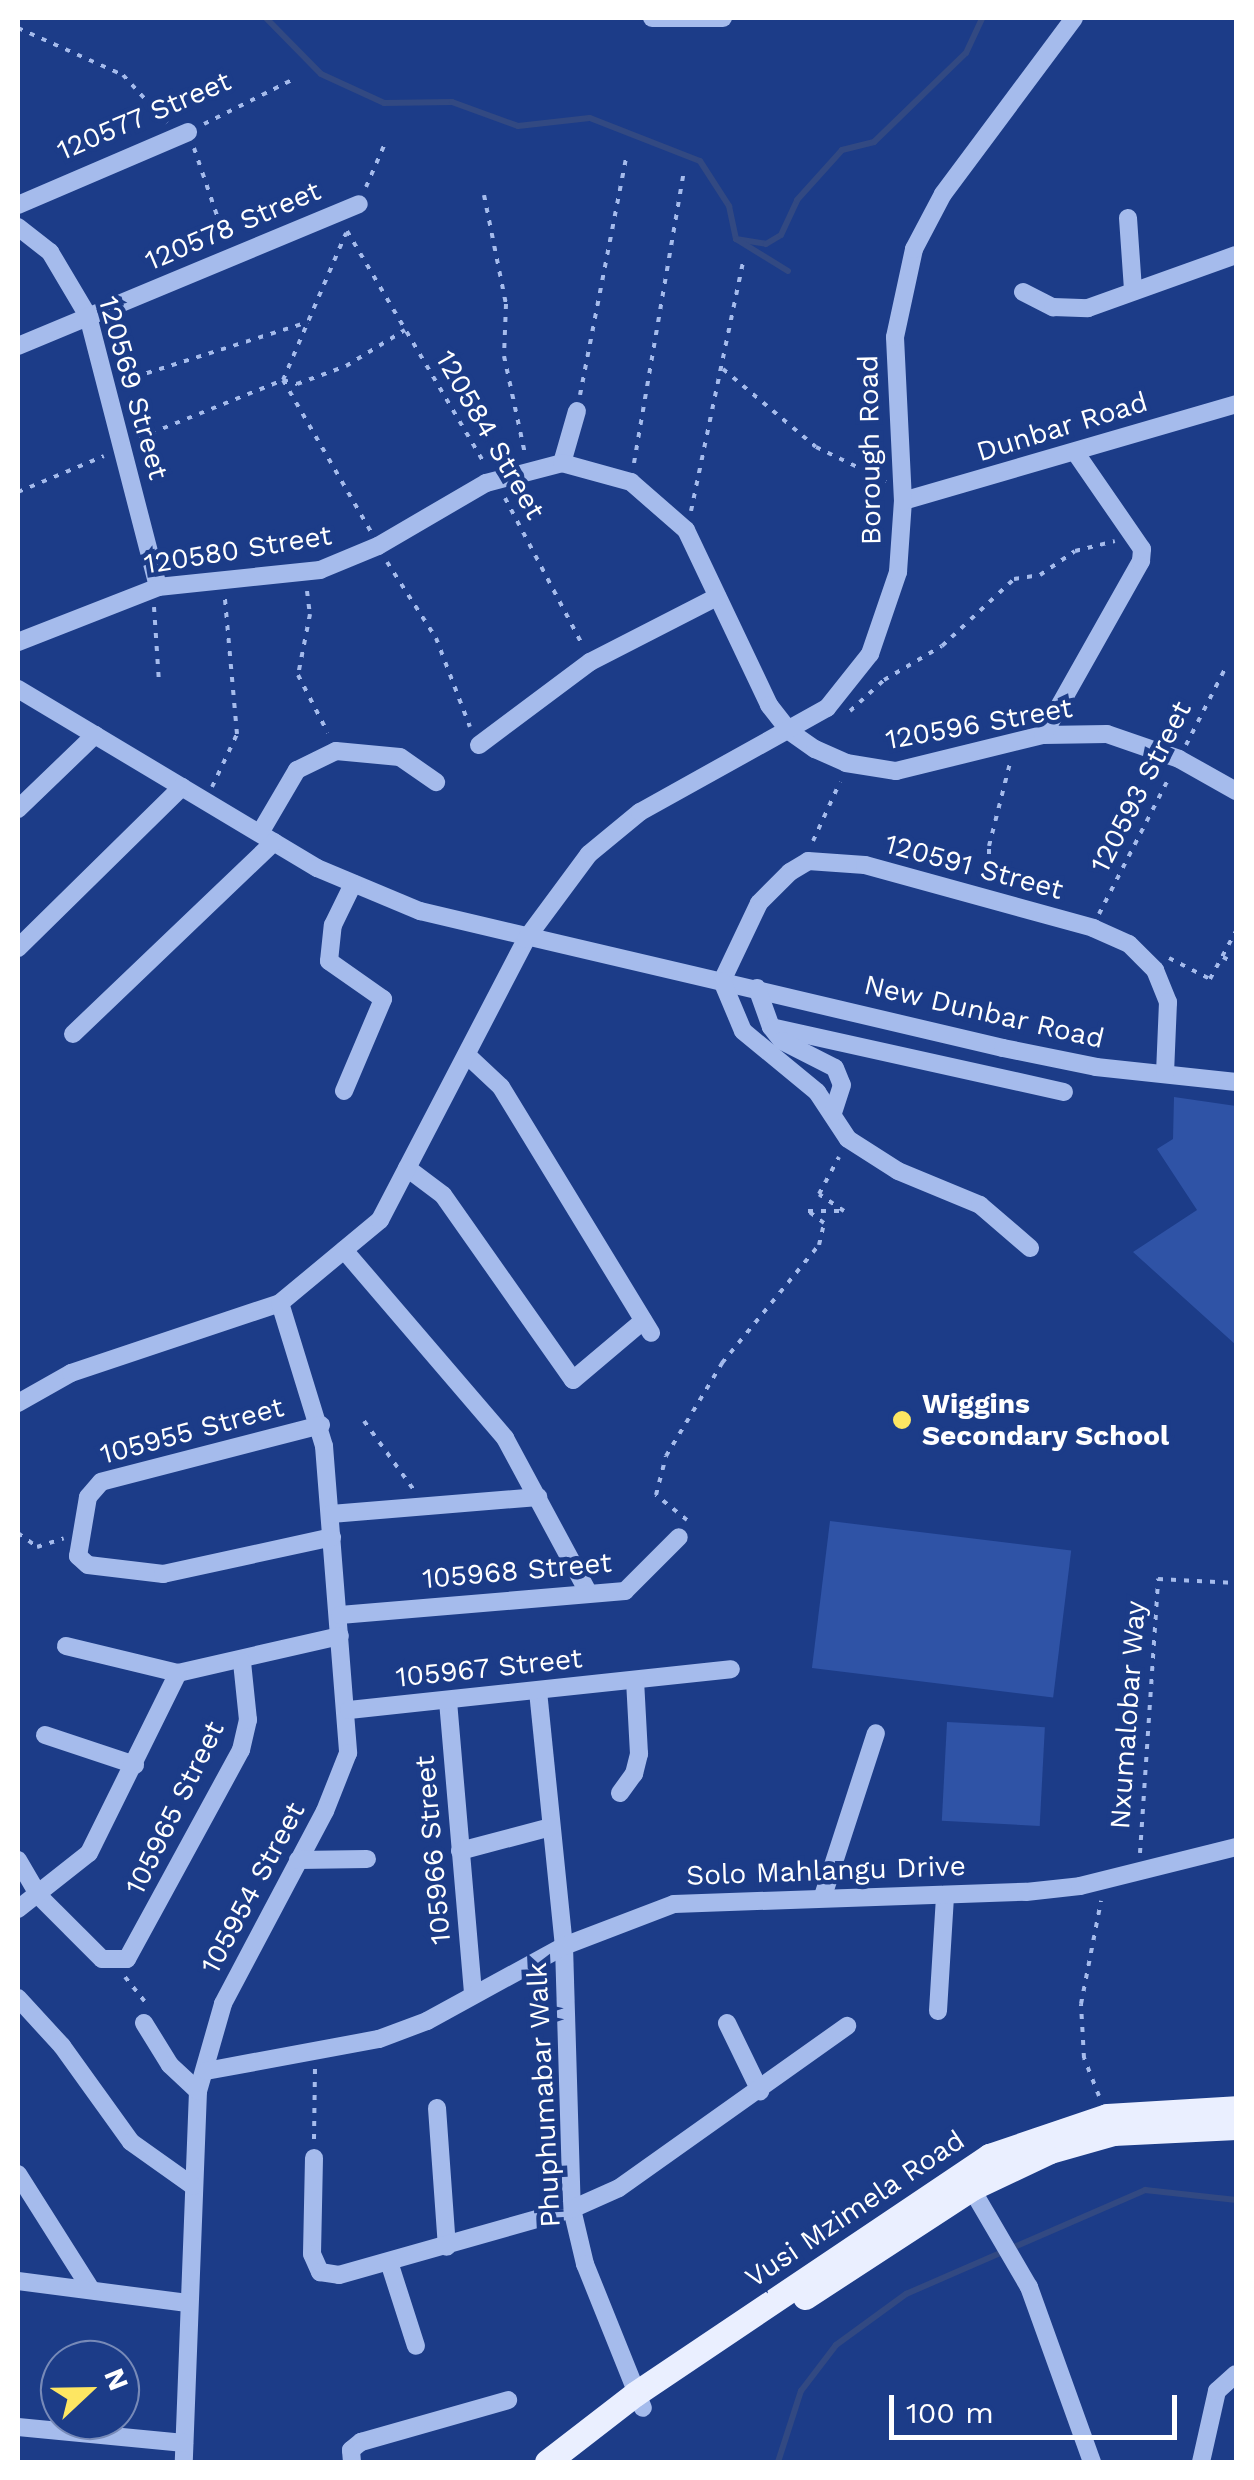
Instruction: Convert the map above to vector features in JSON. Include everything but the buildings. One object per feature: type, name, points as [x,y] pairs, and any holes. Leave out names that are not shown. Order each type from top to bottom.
[{"type":"main road","name":"Vusi Mzimela Road","points":[[547,2462],[1030,2138],[1107,2116],[1236,2108]]},
{"type":"main road","name":"Vusi Mzimela Road","points":[[966,2180],[1113,2133],[1236,2127]]},
{"type":"main road","name":"Vusi Mzimela Road","points":[[576,2462],[639,2401]]},
{"type":"street","points":[[652,18],[723,18]]},
{"type":"street","name":"Borough Road","points":[[280,1303],[380,1220],[526,939],[576,869],[613,832],[681,787],[788,731],[836,698],[870,654],[889,614],[903,493],[895,337],[914,249],[943,194],[1074,18]]},
{"type":"street","name":"120577 Street","points":[[18,205],[183,134]]},
{"type":"street","name":"120578 Street","points":[[18,346],[359,204]]},
{"type":"street","points":[[1128,218],[1133,290]]},
{"type":"street","name":"120569 Street","points":[[18,227],[50,252],[88,316],[124,444],[155,588]]},
{"type":"street","points":[[1023,292],[1069,310],[1236,255]]},
{"type":"street","name":"Dunbar Road","points":[[903,493],[1075,452],[1236,404]]},
{"type":"street","points":[[562,464],[577,411]]},
{"type":"street","points":[[1043,735],[1142,561],[1134,538],[1075,452]]},
{"type":"street","name":"120580 Street","points":[[18,642],[155,588],[304,572],[378,546],[494,479],[528,468],[562,464],[631,482],[686,530],[754,680],[788,731]]},
{"type":"street","points":[[479,745],[590,662],[717,597]]},
{"type":"street","name":"New Dunbar Road","points":[[18,689],[267,838],[353,884],[420,912],[1003,1048],[1236,1082]]},
{"type":"street","name":"120596 Street","points":[[788,731],[846,763],[920,769],[1043,735],[1108,734],[1179,759],[1236,791]]},
{"type":"street","points":[[18,808],[95,735]]},
{"type":"street","points":[[73,1034],[267,838],[297,770],[336,751],[400,757],[436,782]]},
{"type":"street","points":[[18,948],[182,787]]},
{"type":"street","points":[[808,861],[759,903],[722,981],[743,1031],[833,1112],[848,1139],[898,1171],[980,1205],[1030,1248]]},
{"type":"street","name":"120591 Street","points":[[808,861],[866,865],[1093,928],[1129,944],[1155,970],[1170,1016],[1165,1074]]},
{"type":"street","points":[[344,1091],[383,999],[329,961],[333,925],[353,884]]},
{"type":"street","points":[[757,988],[770,1027],[782,1041],[834,1068],[842,1086],[833,1112]]},
{"type":"street","points":[[770,1027],[1064,1092]]},
{"type":"street","points":[[407,1168],[442,1195],[573,1380],[647,1327],[500,1086],[468,1056]]},
{"type":"street","points":[[344,1250],[494,1422],[588,1592]]},
{"type":"street","points":[[18,1403],[70,1373],[280,1303]]},
{"type":"street","name":"105954 Street","points":[[184,2453],[198,2090],[223,2004],[345,1768],[349,1710],[320,1425],[280,1303]]},
{"type":"street","name":"105955 Street","points":[[79,1552],[88,1496],[101,1482],[320,1425]]},
{"type":"street","points":[[331,1514],[538,1497]]},
{"type":"street","points":[[79,1552],[163,1574],[332,1537]]},
{"type":"street","name":"105968 Street","points":[[340,1615],[625,1591],[679,1537]]},
{"type":"street","points":[[66,1646],[178,1673],[242,1662],[340,1636]]},
{"type":"street","name":"105965 Street","points":[[112,1963],[130,1955],[241,1750],[248,1720],[242,1662]]},
{"type":"street","name":"105967 Street","points":[[349,1710],[731,1669]]},
{"type":"street","points":[[18,1909],[89,1853],[178,1673]]},
{"type":"street","points":[[620,1793],[634,1774],[639,1754],[635,1680]]},
{"type":"street","points":[[538,1691],[564,1946]]},
{"type":"street","name":"105966 Street","points":[[448,1701],[473,1995]]},
{"type":"street","points":[[823,1896],[876,1733]]},
{"type":"street","points":[[45,1735],[135,1765]]},
{"type":"street","points":[[460,1851],[551,1827]]},
{"type":"street","name":"Solo Mahlangu Drive","points":[[206,2070],[315,2054],[427,2021],[564,1946],[674,1904],[823,1896],[945,1895],[1104,1880],[1236,1847]]},
{"type":"street","points":[[298,1860],[367,1859]]},
{"type":"street","points":[[18,1860],[39,1896],[112,1963]]},
{"type":"street","points":[[938,2011],[945,1895]]},
{"type":"street","name":"Phuphumabar Walk","points":[[564,1946],[572,2209],[585,2264],[639,2401]]},
{"type":"street","points":[[18,1998],[62,2046],[131,2142],[194,2186]]},
{"type":"street","points":[[144,2023],[170,2065],[198,2090]]},
{"type":"street","points":[[727,2024],[760,2091]]},
{"type":"street","points":[[314,2158],[314,2264],[339,2276],[572,2209],[641,2176],[848,2026]]},
{"type":"street","points":[[438,2108],[448,2247]]},
{"type":"street","points":[[18,2174],[90,2288]]},
{"type":"street","points":[[966,2180],[1021,2270],[1092,2462]]},
{"type":"street","points":[[389,2262],[416,2346]]},
{"type":"street","points":[[18,2281],[188,2302]]},
{"type":"street","points":[[1202,2462],[1217,2392],[1236,2374]]},
{"type":"street","points":[[352,2462],[351,2450],[361,2442],[508,2400]]},
{"type":"street","points":[[18,2427],[184,2453]]},
{"type":"path","points":[[18,28],[123,75],[183,134],[231,257]]},
{"type":"path","name":"120577 Street","points":[[183,134],[294,79]]},
{"type":"path","points":[[283,380],[386,141]]},
{"type":"path","points":[[577,411],[626,159]]},
{"type":"path","points":[[631,482],[684,172]]},
{"type":"path","points":[[484,194],[506,304],[504,356],[528,468]]},
{"type":"path","name":"120584 Street","points":[[347,232],[494,479],[590,662]]},
{"type":"path","points":[[686,530],[744,257]]},
{"type":"path","points":[[103,366],[114,363],[123,381],[308,322]]},
{"type":"path","points":[[18,492],[283,380],[297,384],[346,366],[405,330]]},
{"type":"path","points":[[722,368],[816,448],[903,493]]},
{"type":"path","points":[[836,698],[852,713],[884,680],[942,646],[1014,579],[1040,575],[1075,550],[1134,538]]},
{"type":"path","points":[[304,572],[310,614],[298,675],[336,751]]},
{"type":"path","points":[[204,800],[237,734],[224,581]]},
{"type":"path","points":[[155,588],[159,682]]},
{"type":"path","name":"120593 Street","points":[[1093,928],[1227,665]]},
{"type":"path","points":[[985,899],[989,846],[1014,744]]},
{"type":"path","points":[[808,861],[846,763]]},
{"type":"path","points":[[1159,952],[1210,978],[1236,931]]},
{"type":"path","points":[[1223,956],[1236,964]]},
{"type":"path","points":[[679,1537],[688,1522],[656,1496],[666,1456],[722,1363],[819,1244],[825,1227],[808,1211],[844,1211],[820,1194],[848,1139]]},
{"type":"path","points":[[364,1421],[394,1456],[422,1508]]},
{"type":"path","points":[[18,1533],[37,1547],[54,1537],[79,1552]]},
{"type":"path","name":"Nxumalobar Way","points":[[1138,1872],[1158,1579],[1236,1583]]},
{"type":"path","points":[[1104,1880],[1082,2004],[1084,2058],[1107,2116]]},
{"type":"path","points":[[112,1963],[143,1994],[144,2023]]},
{"type":"path","points":[[314,2158],[315,2054]]},
{"type":"shaded area","points":[[1174,1097],[1236,1106],[1236,1345],[1133,1252],[1197,1210],[1157,1149],[1173,1139]]},
{"type":"shaded area","points":[[830,1521],[1071,1551],[1053,1698],[812,1668]]},
{"type":"shaded area","points":[[947,1722],[1045,1727],[1040,1826],[942,1821]]},
{"type":"waterway","points":[[266,18],[321,74],[384,103],[452,102],[518,126],[590,118],[700,161],[729,206],[736,239],[766,244],[781,235],[797,200],[842,150],[874,142],[966,53],[982,18]]},
{"type":"waterway","points":[[736,239],[788,271]]},
{"type":"waterway","points":[[778,2462],[801,2391],[836,2345],[906,2294],[1145,2190],[1236,2200]]},
{"type":"place","name":"Wiggins Secondary School","points":[[902,1420]]}]
